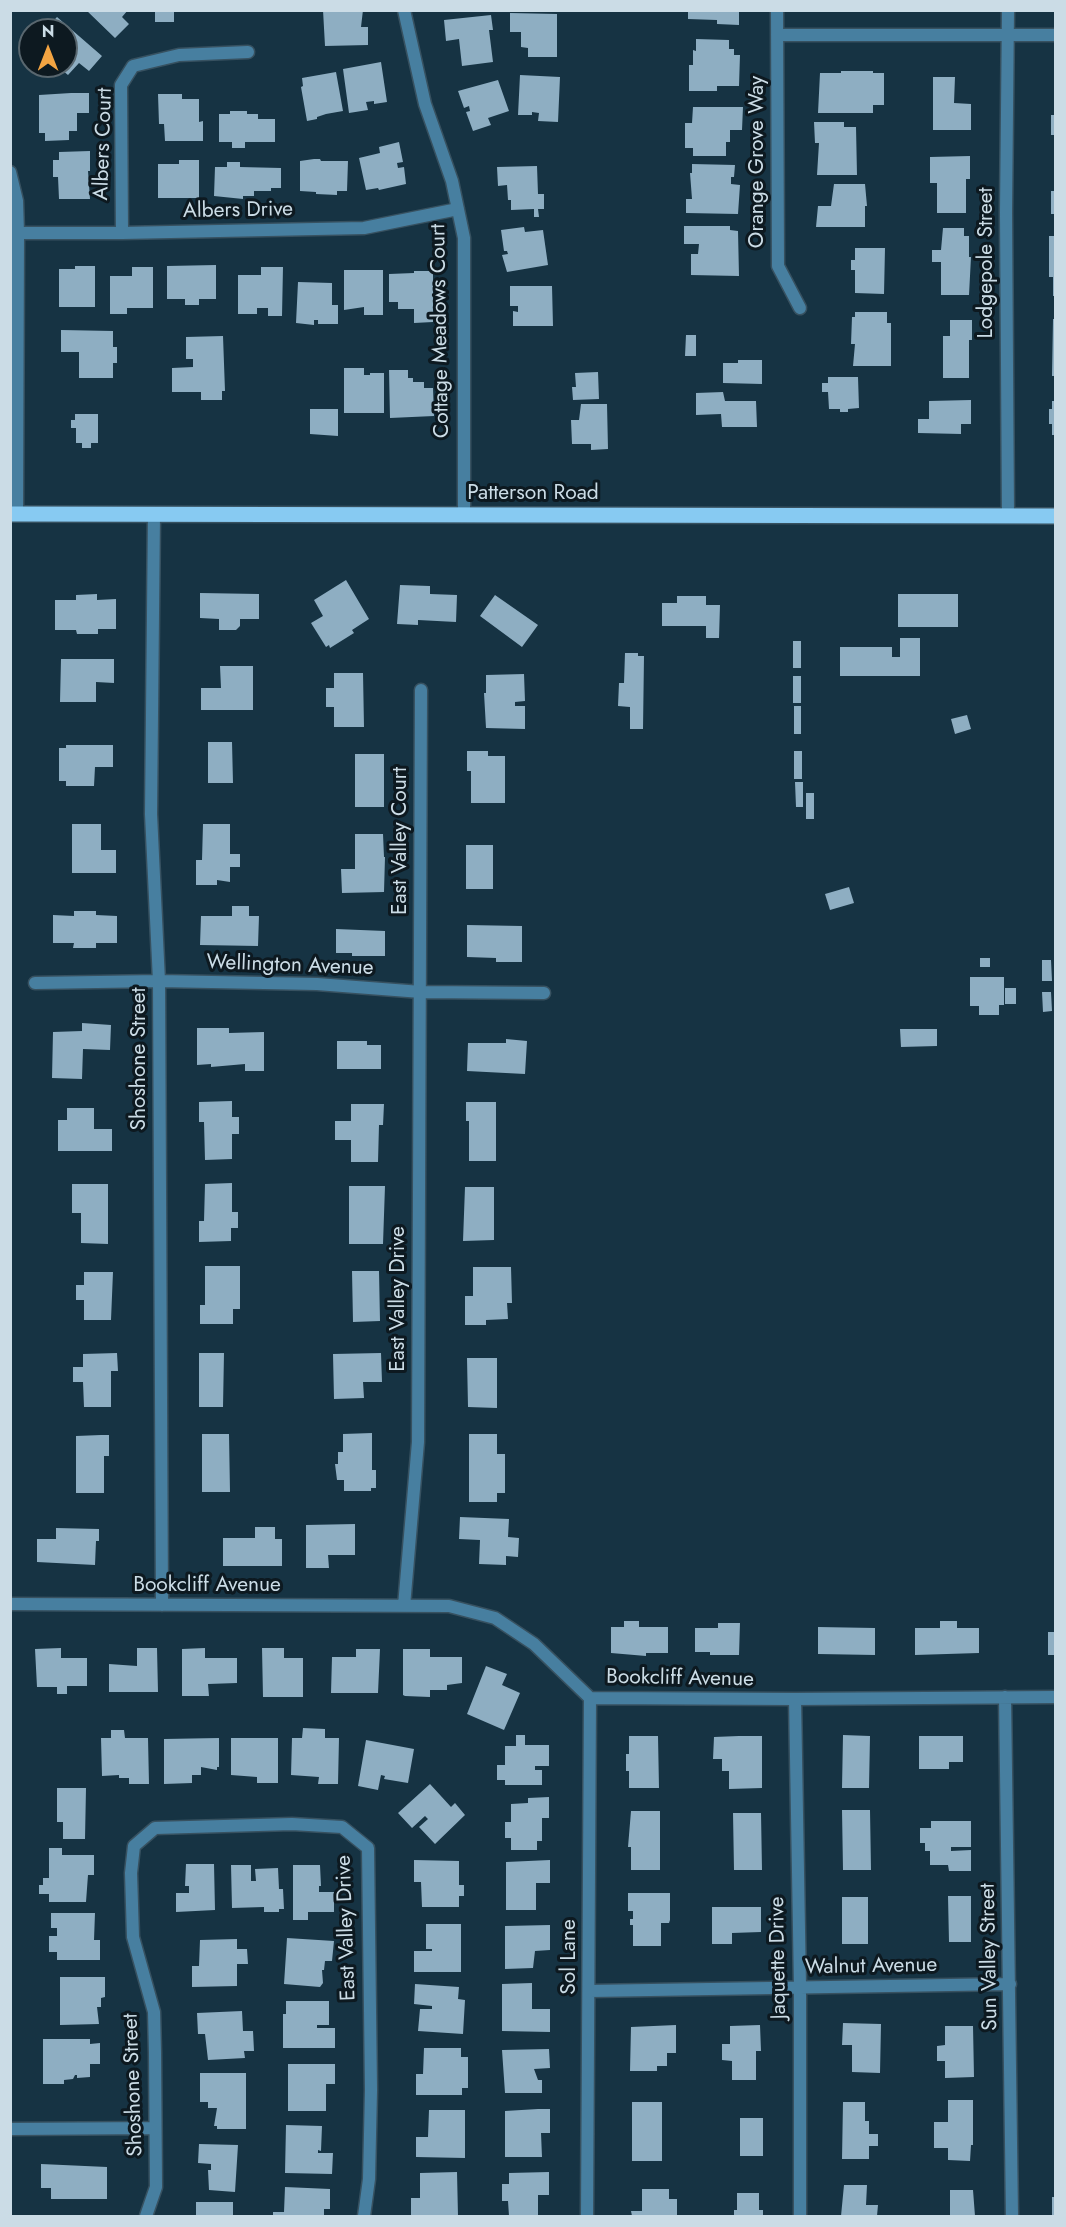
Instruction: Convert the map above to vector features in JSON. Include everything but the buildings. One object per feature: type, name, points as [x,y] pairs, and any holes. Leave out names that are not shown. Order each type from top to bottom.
[{"type":"main road","name":"Patterson Road","points":[[14,514],[1056,516]]},
{"type":"street","name":"Cottage Meadows Court","points":[[404,10],[425,104],[452,181],[464,238],[464,515]]},
{"type":"street","name":"Orange Grove Way","points":[[777,10],[778,266],[800,308]]},
{"type":"street","name":"Lodgepole Street","points":[[1008,10],[1006,223],[1008,516]]},
{"type":"street","points":[[777,35],[929,37],[1056,35]]},
{"type":"street","name":"Albers Court","points":[[122,233],[121,85],[133,66],[179,55],[248,52]]},
{"type":"street","points":[[10,172],[17,201],[18,233],[14,366],[14,514]]},
{"type":"street","name":"Albers Drive","points":[[18,233],[364,228],[458,209]]},
{"type":"street","name":"Shoshone Street","points":[[154,514],[151,814],[159,981],[162,1605]]},
{"type":"street","name":"East Valley Court","points":[[421,690],[421,992]]},
{"type":"street","name":"Wellington Avenue","points":[[35,983],[159,981],[317,984],[421,992],[544,993]]},
{"type":"street","name":"East Valley Drive","points":[[404,1606],[418,1442],[421,992]]},
{"type":"street","name":"Bookcliff Avenue","points":[[10,1604],[448,1605],[495,1618],[534,1644],[590,1698],[795,1700],[1056,1696]]},
{"type":"street","name":"Sun Valley Street","points":[[1005,1697],[1012,2217]]},
{"type":"street","name":"Sol Lane","points":[[587,2217],[590,1698]]},
{"type":"street","name":"Jaquette Drive","points":[[795,1700],[800,1987],[800,2217]]},
{"type":"street","name":"East Valley Drive","points":[[134,1846],[155,1828],[292,1824],[342,1827],[368,1848],[371,2090],[369,2179],[364,2217]]},
{"type":"street","name":"Shoshone Street","points":[[134,1846],[131,1873],[133,1937],[154,2012],[156,2187],[146,2217]]},
{"type":"street","name":"Walnut Avenue","points":[[590,1991],[1010,1984]]},
{"type":"street","points":[[10,2129],[155,2128]]}]
